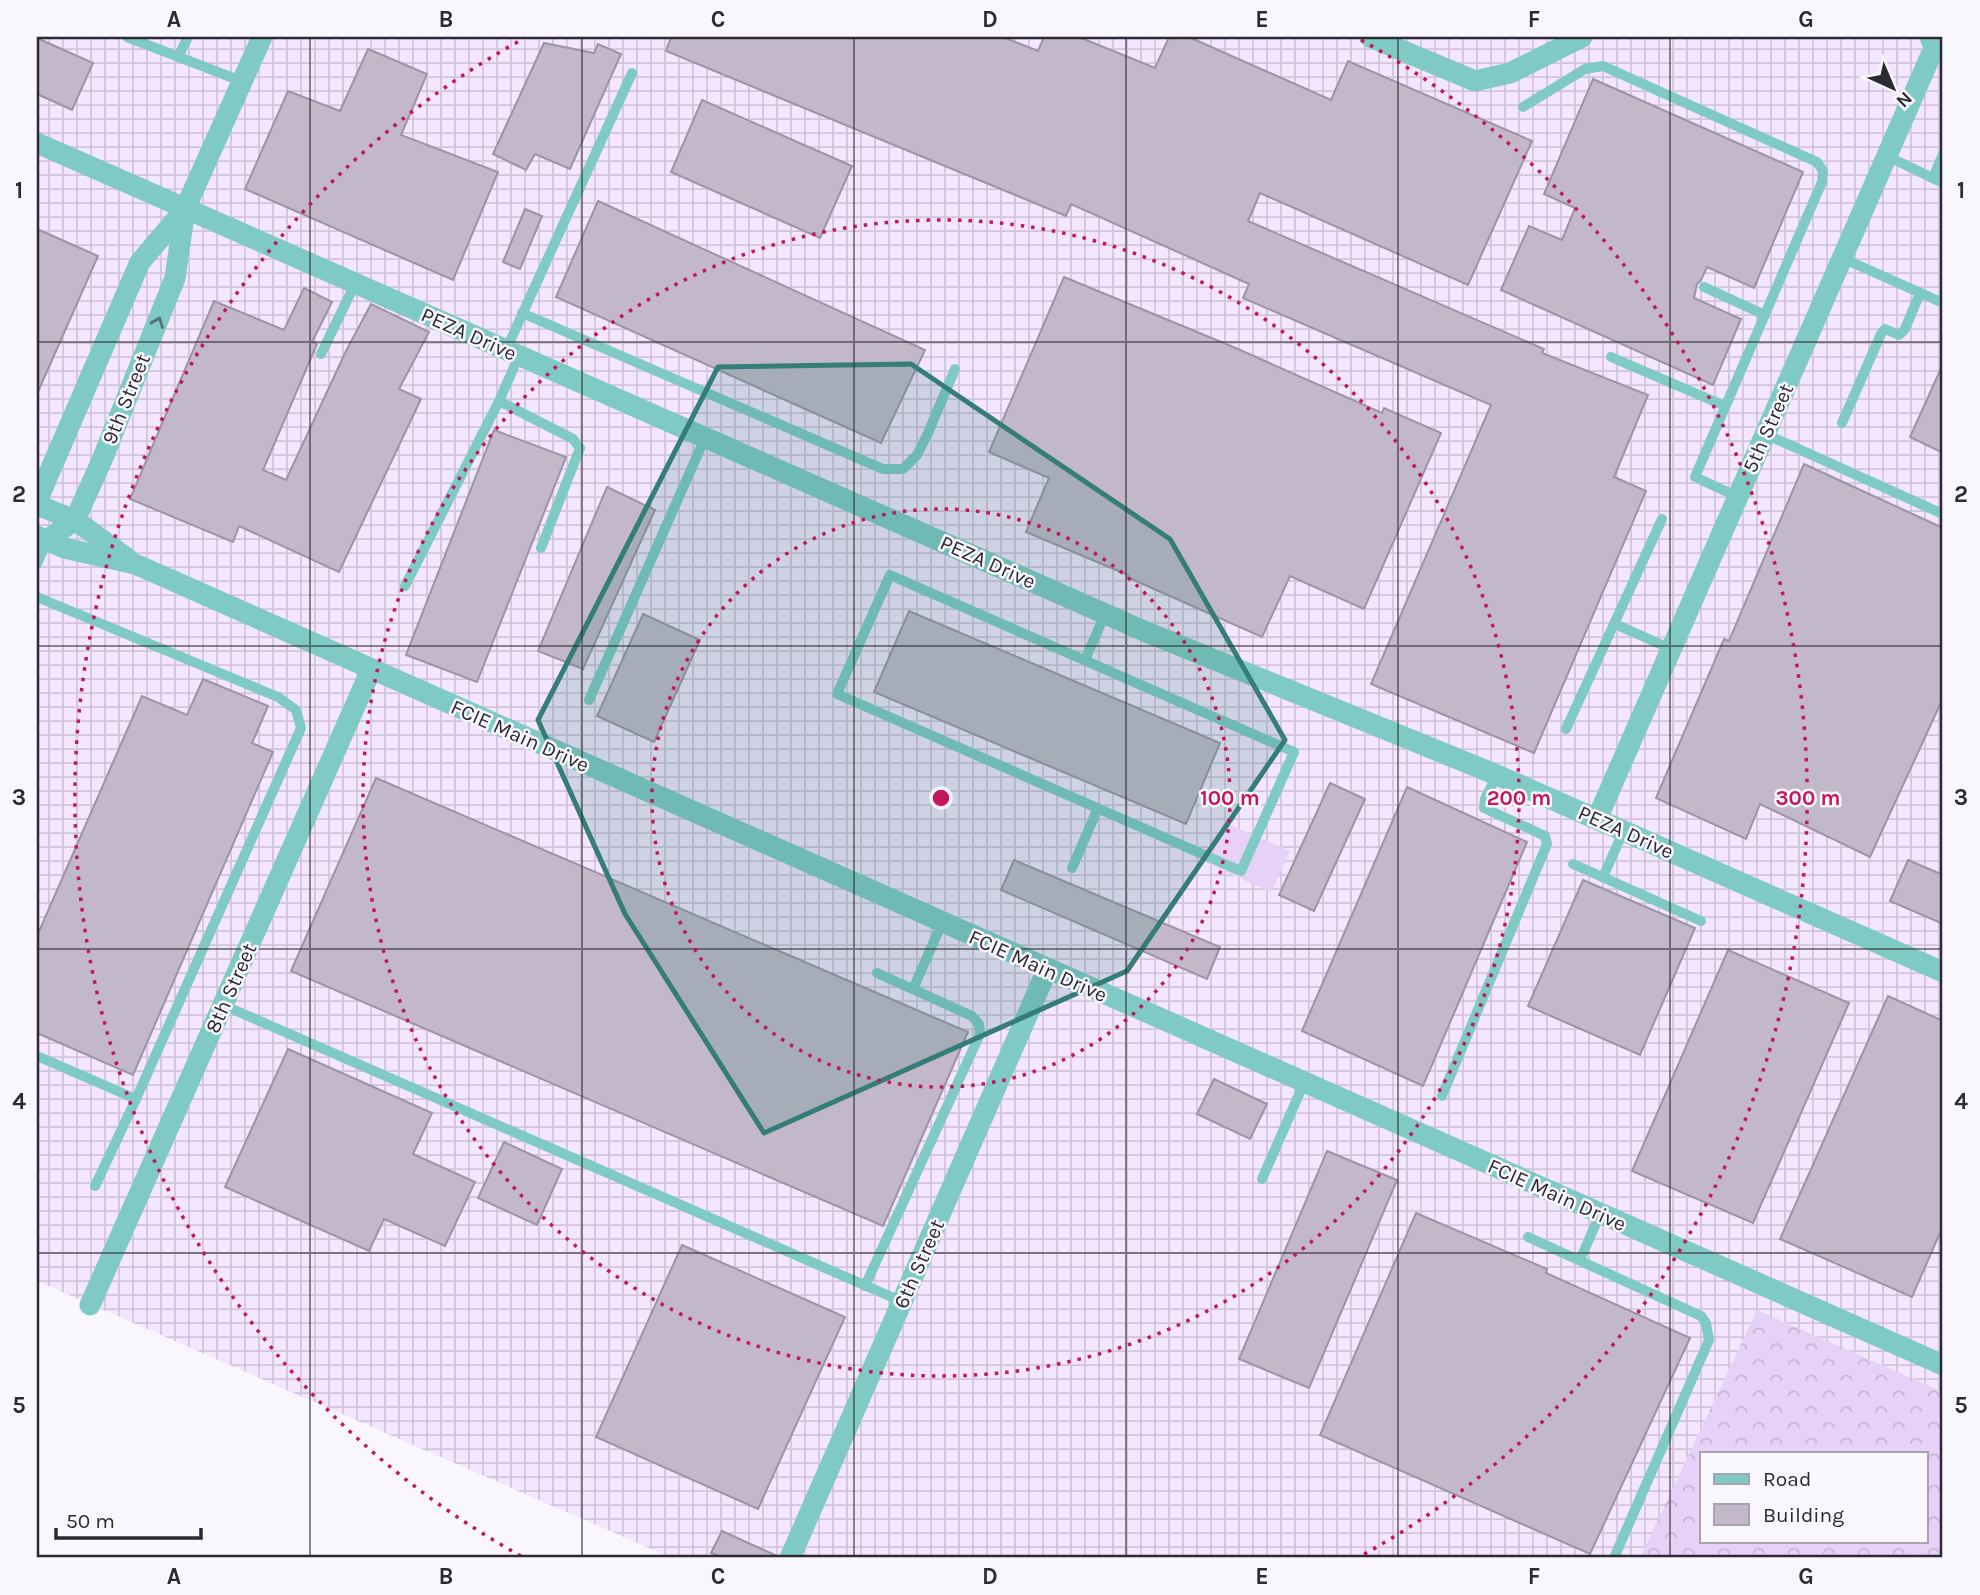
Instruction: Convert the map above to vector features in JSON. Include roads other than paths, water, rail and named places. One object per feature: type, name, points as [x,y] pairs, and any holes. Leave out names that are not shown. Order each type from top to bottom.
[{"type":"street","name":"9th Street","points":[[75,520],[175,278],[185,209],[262,37]]},
{"type":"street","points":[[1370,37],[1475,81],[1510,73],[1582,37]]},
{"type":"street","name":"5th Street","points":[[1597,819],[1934,48],[1930,37]]},
{"type":"street","name":"PEZA Drive","points":[[37,143],[1105,614],[1497,775],[1943,972]]},
{"type":"street","name":"9th Street","points":[[37,505],[140,262],[185,209]]},
{"type":"street","points":[[37,505],[42,538],[75,520]]},
{"type":"street","name":"FCIE Main Drive","points":[[37,505],[75,520],[135,564]]},
{"type":"street","name":"FCIE Main Drive","points":[[42,538],[64,548],[135,564],[1943,1365]]},
{"type":"street","name":"8th Street","points":[[90,1305],[371,670]]},
{"type":"street","name":"6th Street","points":[[790,1558],[1047,970]]},
{"type":"lane","points":[[127,37],[242,81]]},
{"type":"lane","points":[[178,57],[188,37]]},
{"type":"lane","points":[[1523,107],[1585,69],[1603,66],[1817,162],[1823,171],[1822,182],[1695,477],[1738,497]]},
{"type":"lane","points":[[405,586],[499,401],[522,313],[632,74]]},
{"type":"lane","points":[[1887,156],[1938,181],[1943,154]]},
{"type":"lane","points":[[1842,258],[1943,303]]},
{"type":"lane","points":[[321,354],[355,284]]},
{"type":"lane","points":[[1704,287],[1765,315]]},
{"type":"lane","points":[[1842,423],[1881,334],[1885,329],[1899,335],[1905,329],[1920,293]]},
{"type":"lane","points":[[522,313],[883,469],[903,469],[917,455],[955,369]]},
{"type":"lane","points":[[1611,357],[1725,406]]},
{"type":"lane","points":[[499,401],[573,439],[579,448],[541,548]]},
{"type":"lane","points":[[1765,435],[1943,514]]},
{"type":"lane","points":[[589,700],[705,438]]},
{"type":"lane","points":[[1566,729],[1662,519]]},
{"type":"lane","points":[[37,564],[42,538]]},
{"type":"lane","points":[[890,575],[1085,660],[1294,752],[1241,871],[837,694],[890,575]]},
{"type":"lane","points":[[37,597],[278,697],[296,710],[301,728],[136,1099],[94,1186]]},
{"type":"lane","points":[[1085,660],[1105,614]]},
{"type":"lane","points":[[1615,624],[1671,649]]},
{"type":"lane","points":[[1442,1096],[1547,844],[1545,836],[1485,808],[1485,799],[1497,775]]},
{"type":"lane","points":[[1072,868],[1098,808]]},
{"type":"lane","points":[[1603,877],[1624,831]]},
{"type":"lane","points":[[1573,864],[1701,921]]},
{"type":"lane","points":[[913,989],[942,923]]},
{"type":"lane","points":[[865,1286],[980,1034],[979,1024],[972,1016],[877,973]]},
{"type":"lane","points":[[223,1005],[903,1302]]},
{"type":"lane","points":[[37,1056],[136,1099]]},
{"type":"lane","points":[[1262,1180],[1304,1083]]},
{"type":"lane","points":[[1580,1261],[1600,1214]]},
{"type":"lane","points":[[1528,1237],[1701,1316],[1709,1331],[1709,1340],[1615,1558]]}]
